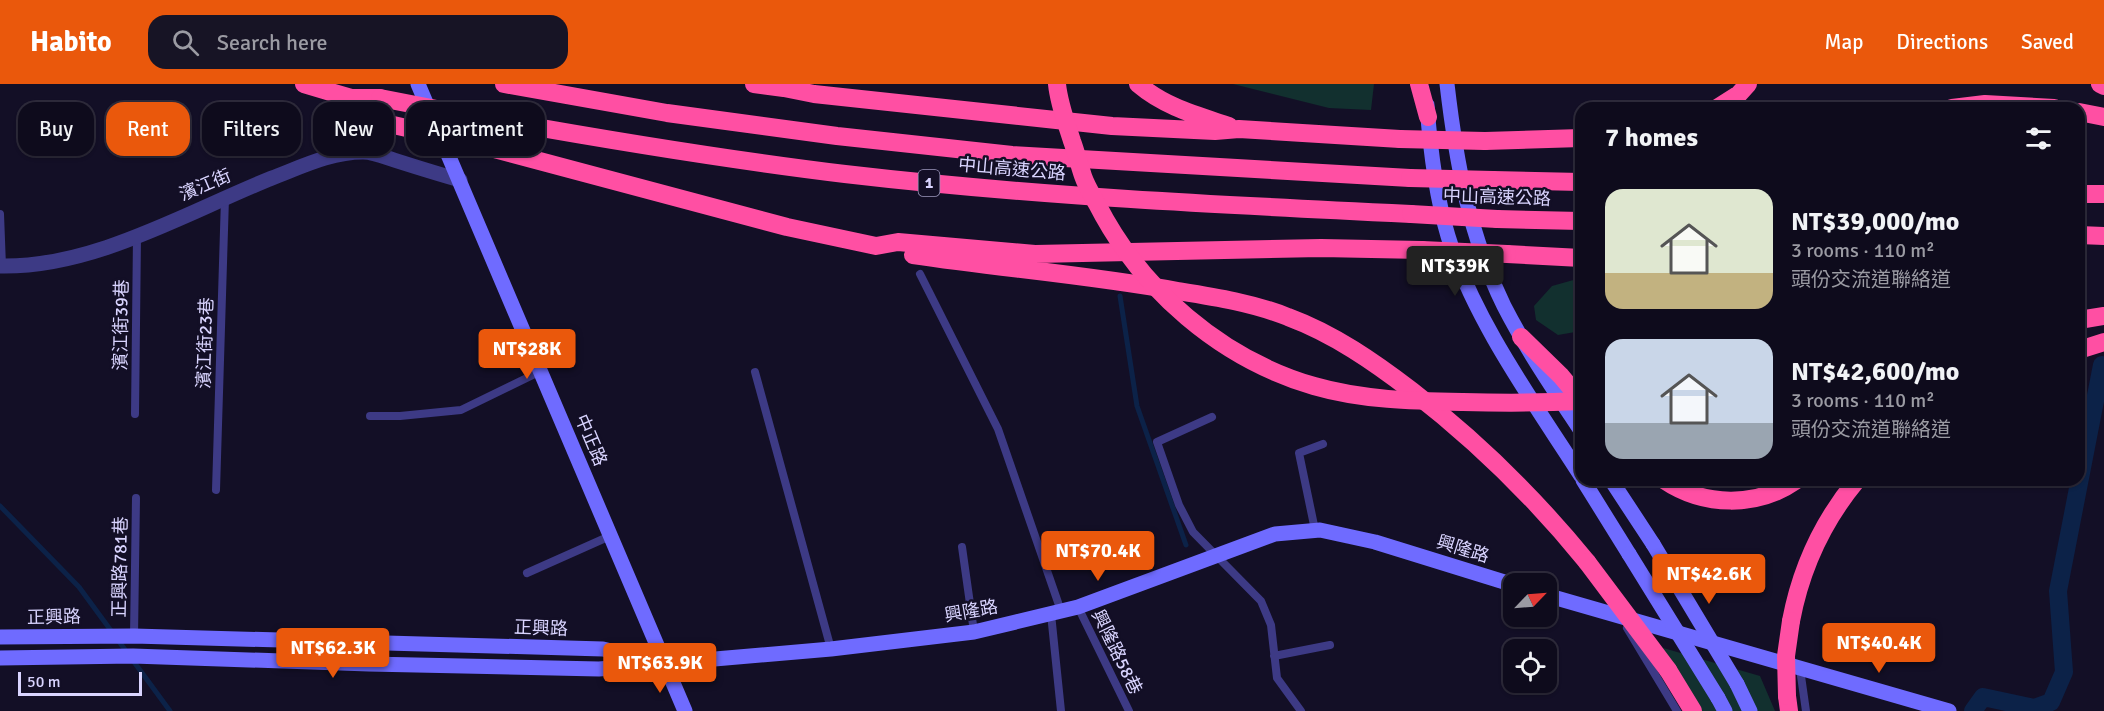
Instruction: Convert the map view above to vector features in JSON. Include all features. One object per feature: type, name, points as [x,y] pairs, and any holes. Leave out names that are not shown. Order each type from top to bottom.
[{"type":"highway","name":"中山高速公路","points":[[304,84],[351,98],[380,98],[701,155],[846,174],[1133,201],[1575,221]]},
{"type":"highway","name":"中山高速公路","points":[[504,84],[667,113],[837,136],[1012,155],[1410,178],[1575,182]]},
{"type":"highway","points":[[754,84],[814,94],[1112,126],[1215,131],[1239,129],[1400,139],[1485,141],[1575,138]]},
{"type":"highway","points":[[784,88],[802,84]]},
{"type":"highway","points":[[1057,84],[1059,98],[1083,177],[1106,222],[1128,255],[1150,282],[1183,315],[1246,358],[1313,386],[1348,394],[1418,401],[1538,403],[1575,400]]},
{"type":"highway","points":[[1138,84],[1153,97],[1180,110],[1239,129]]},
{"type":"highway","points":[[1419,84],[1428,117]]},
{"type":"highway","points":[[1726,102],[1739,94],[1748,84]]},
{"type":"highway","points":[[351,98],[389,124],[468,142],[787,227],[876,246],[899,254],[1128,282],[1218,298],[1288,317],[1337,339],[1383,368],[1454,424],[1552,519],[1668,670],[1693,711]]},
{"type":"highway","points":[[2085,113],[2104,117]]},
{"type":"highway","points":[[2085,194],[2104,194]]},
{"type":"highway","points":[[2085,235],[2104,236]]},
{"type":"highway","points":[[876,246],[898,242],[1035,254],[1321,248],[1422,250],[1575,258]]},
{"type":"highway","points":[[2085,319],[2104,316]]},
{"type":"highway","points":[[1521,337],[1575,393]]},
{"type":"highway","points":[[2085,348],[2104,342]]},
{"type":"highway","points":[[1672,486],[1689,493],[1732,500],[1762,498],[1788,486]]},
{"type":"highway","points":[[1788,703],[1786,656],[1791,621],[1803,570],[1815,544],[1853,486]]},
{"type":"street","name":"中正路","points":[[418,84],[685,711]]},
{"type":"street","points":[[1426,84],[1438,194],[1448,236],[1457,261],[1478,308],[1508,361],[1575,467]]},
{"type":"street","points":[[1447,84],[1464,194],[1477,239],[1499,293],[1521,337],[1575,422]]},
{"type":"street","name":"濱江街","points":[[1,266],[42,263],[92,251],[137,236],[312,162],[340,154],[366,152],[460,180]]},
{"type":"street","points":[[1587,486],[1722,705]]},
{"type":"street","points":[[1615,486],[1653,544],[1737,684],[1750,711]]},
{"type":"street","name":"興隆路","points":[[665,664],[831,649],[974,632],[1078,607],[1275,534],[1315,530],[1375,542],[1503,582]]},
{"type":"street","points":[[1557,598],[1949,711]]},
{"type":"street","points":[[133,656],[134,636]]},
{"type":"street","name":"正興路","points":[[0,637],[134,636],[603,649],[665,664]]},
{"type":"street","points":[[0,658],[133,656],[357,664],[588,668],[665,664]]},
{"type":"lane","name":"濱江街23巷","points":[[216,490],[225,197]]},
{"type":"lane","points":[[0,214],[1,266]]},
{"type":"lane","name":"濱江街39巷","points":[[135,414],[137,236]]},
{"type":"lane","points":[[920,274],[998,429],[1056,612],[1061,711]]},
{"type":"lane","points":[[370,416],[400,416],[461,410],[541,371]]},
{"type":"lane","points":[[755,372],[831,649]]},
{"type":"lane","points":[[1212,417],[1157,442],[1193,532],[1261,601],[1271,625],[1277,678],[1299,709],[1289,711]]},
{"type":"lane","points":[[1315,530],[1299,453],[1323,444]]},
{"type":"lane","name":"正興路781巷","points":[[134,636],[136,498]]},
{"type":"lane","points":[[527,573],[610,536]]},
{"type":"lane","points":[[962,547],[974,632]]},
{"type":"lane","name":"興隆路58巷","points":[[1078,607],[1130,711]]},
{"type":"lane","points":[[1620,617],[1677,711]]},
{"type":"lane","points":[[1274,656],[1330,645]]},
{"type":"lane","points":[[1800,669],[1806,711]]},
{"type":"green space","points":[[1233,84],[1374,84],[1371,110],[1329,108]]},
{"type":"green space","points":[[1575,280],[1575,332],[1558,335],[1536,320],[1534,306],[1552,286]]},
{"type":"green space","points":[[1639,641],[1760,676],[1775,711],[1684,711]]},
{"type":"waterway","points":[[1120,296],[1137,406],[1186,545]]},
{"type":"waterway","points":[[2085,452],[2102,365]]},
{"type":"waterway","points":[[1973,711],[1983,697],[2034,708],[2051,702],[2064,672],[2058,591],[2078,486]]},
{"type":"waterway","points":[[0,506],[79,587],[170,711]]}]
